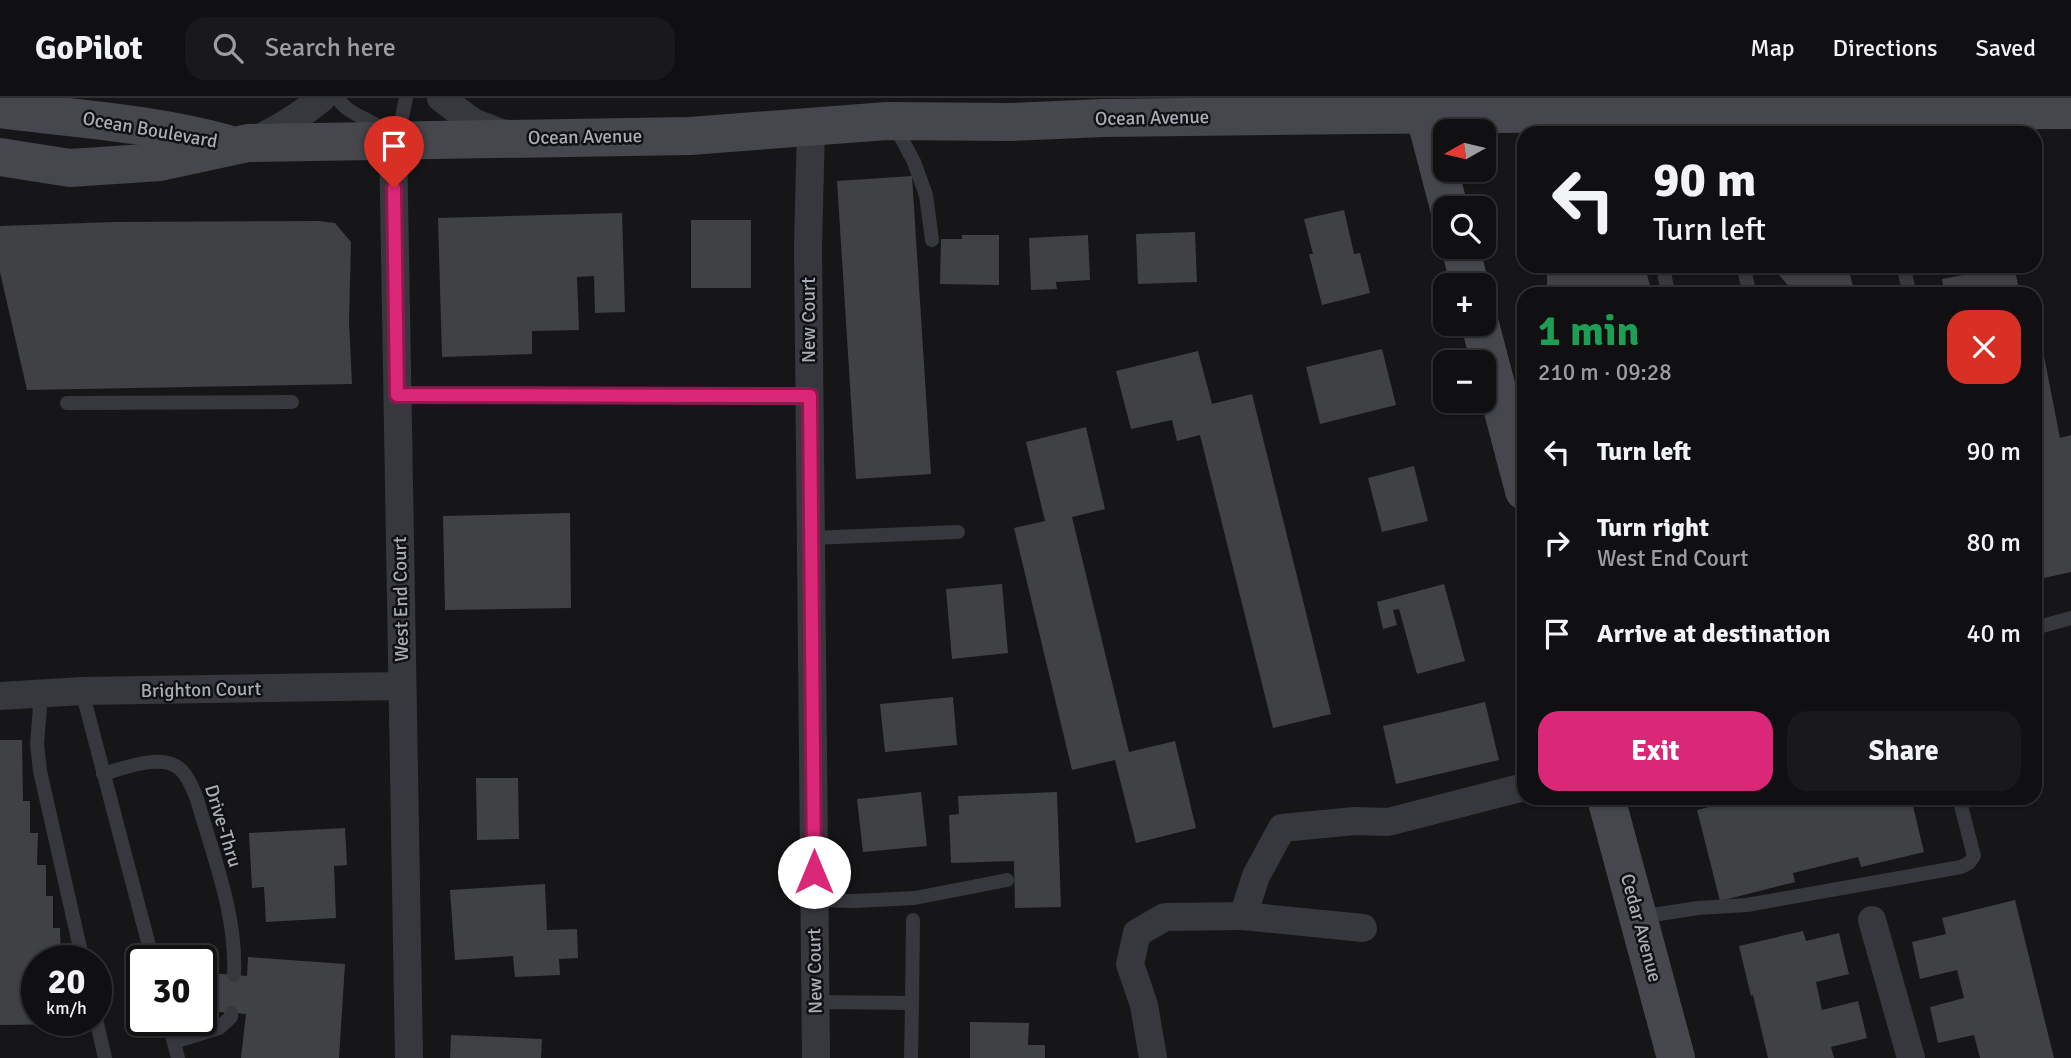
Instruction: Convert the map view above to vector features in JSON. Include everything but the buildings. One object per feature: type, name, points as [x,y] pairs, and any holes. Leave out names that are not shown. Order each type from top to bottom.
[{"type":"main road","name":"Ocean Avenue","points":[[241,144],[690,136],[892,121],[1322,107],[1425,116],[1646,118],[1871,117],[1941,104],[2071,110]]},
{"type":"main road","name":"Ocean Boulevard","points":[[0,109],[127,123],[241,144]]},
{"type":"main road","points":[[1425,116],[1447,196]]},
{"type":"main road","name":"Ocean Boulevard","points":[[0,157],[70,168],[160,162],[241,144]]},
{"type":"main road","points":[[0,171],[70,168]]},
{"type":"main road","points":[[1483,336],[1517,464]]},
{"type":"main road","name":"Cedar Avenue","points":[[1608,805],[1675,1058]]},
{"type":"street","points":[[241,144],[278,130],[322,98]]},
{"type":"street","points":[[441,98],[473,122],[521,138]]},
{"type":"street","name":"New Court","points":[[811,127],[808,247],[816,1058]]},
{"type":"street","name":"West End Court","points":[[393,140],[409,1058]]},
{"type":"street","name":"Brighton Court","points":[[0,696],[82,691],[402,686]]},
{"type":"street","points":[[1243,916],[1256,876],[1282,828],[1355,821],[1388,821],[1517,789]]},
{"type":"street","points":[[1153,1058],[1144,1005],[1130,964],[1137,933],[1165,917],[1243,916],[1363,928]]},
{"type":"street","points":[[1872,920],[1911,1058]]},
{"type":"lane","points":[[338,98],[343,106],[378,125],[393,140]]},
{"type":"lane","name":"West End Court","points":[[393,140],[399,131],[407,98]]},
{"type":"lane","points":[[892,121],[914,162],[926,195],[932,240]]},
{"type":"lane","points":[[397,395],[810,396]]},
{"type":"lane","points":[[67,403],[292,402]]},
{"type":"lane","points":[[811,538],[958,532]]},
{"type":"lane","points":[[2042,626],[2071,618]]},
{"type":"lane","points":[[82,691],[149,945]]},
{"type":"lane","points":[[41,694],[37,744],[40,771],[79,945]]},
{"type":"lane","name":"Drive-Thru","points":[[103,774],[154,762],[171,763],[185,775],[197,799],[229,911],[234,943],[234,975]]},
{"type":"lane","points":[[1638,917],[1699,908],[1747,905],[1962,867],[1974,856],[1961,805]]},
{"type":"lane","points":[[814,900],[915,898],[1007,880]]},
{"type":"lane","points":[[911,1058],[913,920]]},
{"type":"lane","points":[[816,1002],[912,1003]]},
{"type":"lane","points":[[174,1042],[219,1028],[231,1017],[231,1013]]},
{"type":"lane","points":[[100,1036],[105,1058]]},
{"type":"lane","points":[[172,1036],[178,1058]]},
{"type":"route","points":[[394,188],[397,395],[810,396],[814,872]]}]
